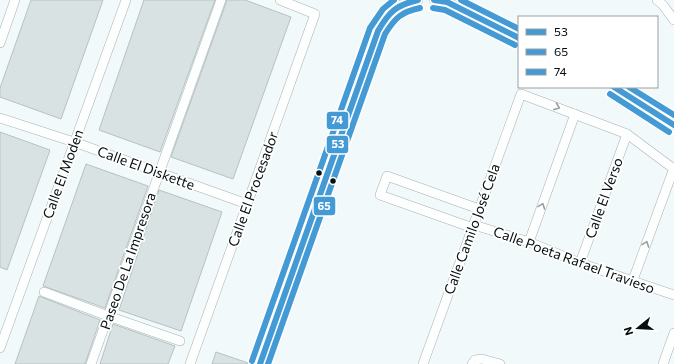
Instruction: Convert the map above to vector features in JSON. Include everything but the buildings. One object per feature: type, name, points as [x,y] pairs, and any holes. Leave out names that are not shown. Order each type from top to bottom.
[{"type":"street","points":[[0,43],[15,0]]},
{"type":"street","name":"Calle El Moden","points":[[0,348],[126,0]]},
{"type":"street","name":"Paseo De La Impresora","points":[[91,364],[221,0]]},
{"type":"street","name":"Calle El Procesador","points":[[190,364],[316,14],[280,0]]},
{"type":"street","points":[[260,364],[378,31],[388,15],[405,2],[418,0]]},
{"type":"street","points":[[434,0],[447,2],[518,38]]},
{"type":"street","points":[[657,0],[663,4],[674,20]]},
{"type":"street","points":[[616,88],[674,125]]},
{"type":"street","name":"Calle Camilo José Cela","points":[[423,364],[521,94],[575,114]]},
{"type":"street","points":[[529,242],[575,114],[627,134],[674,169],[633,280]]},
{"type":"street","name":"Calle El Diskette","points":[[0,118],[74,142],[247,204]]},
{"type":"street","name":"Calle El Verso","points":[[580,263],[627,134]]},
{"type":"street","name":"Calle Poeta Rafael Travieso","points":[[479,209],[386,176],[380,195],[473,226],[529,242],[580,263],[674,295]]},
{"type":"street","points":[[44,292],[180,341]]},
{"type":"street","points":[[663,364],[674,333]]},
{"type":"street","points":[[474,362],[482,359],[500,364]]},
{"type":"transit line","name":"74","points":[[252,361],[370,28],[383,9],[394,0]]},
{"type":"transit line","name":"53","points":[[260,364],[378,31],[394,10],[404,4],[418,0]]},
{"type":"transit line","name":"53","points":[[434,0],[447,2],[518,38]]},
{"type":"transit line","name":"74","points":[[461,0],[518,28]]},
{"type":"transit line","name":"65","points":[[268,364],[385,34],[399,16],[420,8]]},
{"type":"transit line","name":"65","points":[[433,8],[445,10],[515,45]]},
{"type":"transit line","name":"53","points":[[616,88],[674,125]]},
{"type":"transit line","name":"74","points":[[631,88],[674,115]]},
{"type":"transit line","name":"65","points":[[610,94],[669,132]]}]
